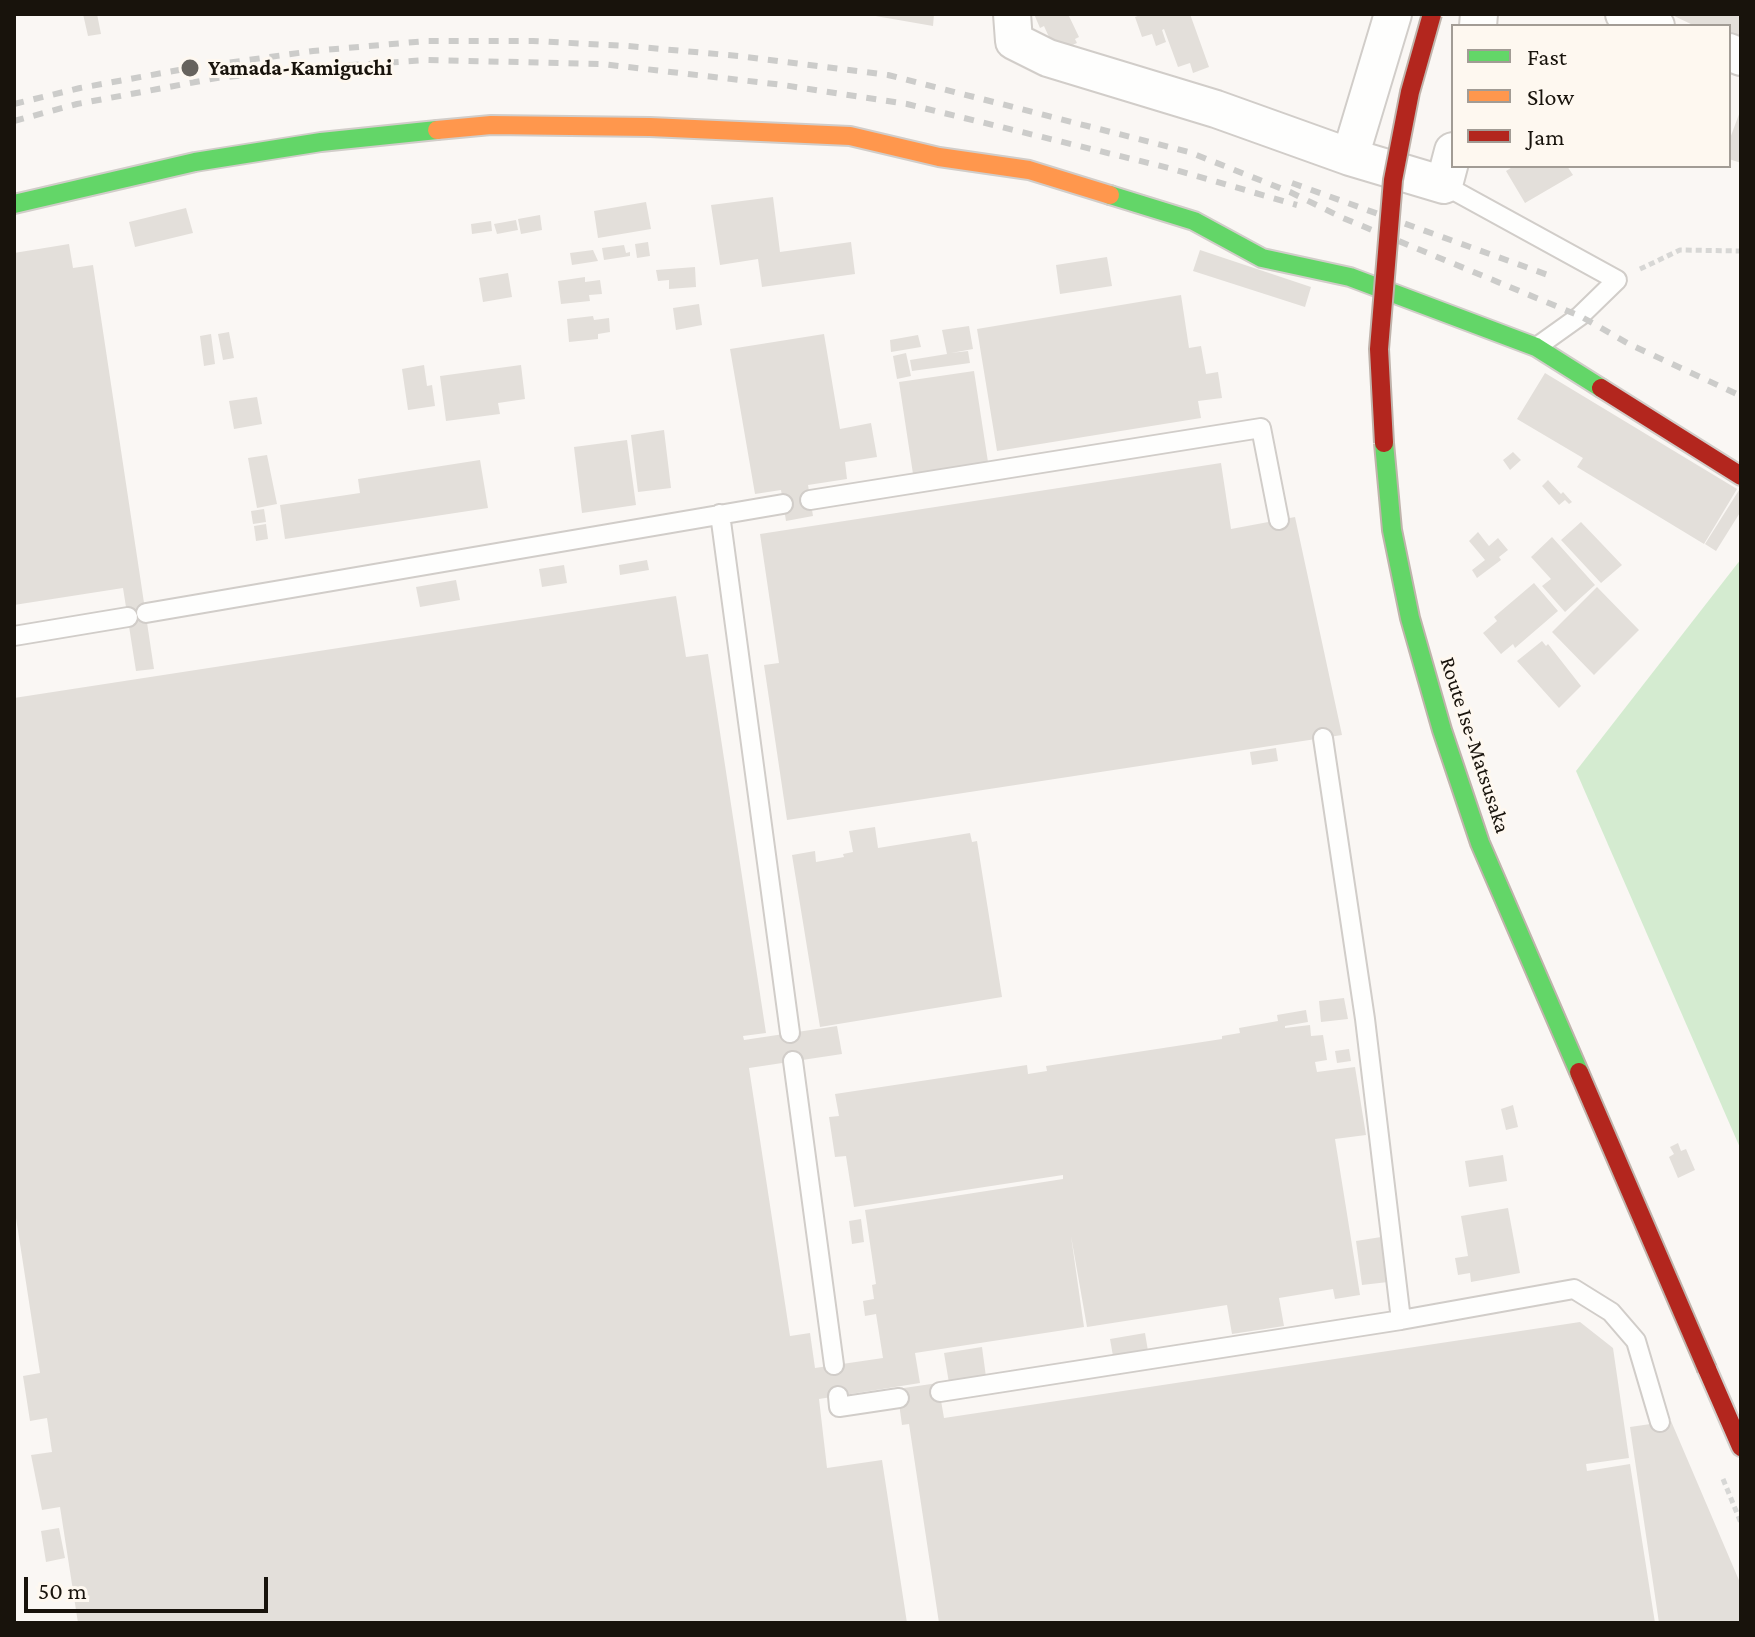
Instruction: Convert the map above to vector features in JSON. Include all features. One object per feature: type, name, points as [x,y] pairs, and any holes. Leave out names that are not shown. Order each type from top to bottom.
[{"type":"street","points":[[1012,14],[1014,41],[1048,58],[1216,109],[1350,157],[1449,168]]},
{"type":"street","points":[[1350,157],[1393,14]]},
{"type":"street","name":"Route Ise-Matsusaka","points":[[1432,14],[1410,92],[1393,180],[1379,349],[1392,530],[1404,588],[1442,730],[1480,843],[1741,1447]]},
{"type":"street","points":[[1624,14],[1651,24]]},
{"type":"street","points":[[14,204],[195,162],[321,142],[491,125],[650,127],[850,136],[939,157],[1029,170],[1164,211],[1194,221],[1262,258],[1350,277],[1536,347],[1741,476]]},
{"type":"lane","points":[[1449,168],[1617,280],[1580,316],[1536,347]]},
{"type":"lane","points":[[810,500],[1261,428],[1279,520]]},
{"type":"lane","points":[[14,636],[783,504]]},
{"type":"lane","points":[[720,514],[790,1033]]},
{"type":"lane","points":[[1323,738],[1365,1019],[1401,1320]]},
{"type":"lane","points":[[793,1061],[834,1365]]},
{"type":"lane","points":[[940,1392],[1401,1320],[1574,1289],[1611,1312],[1636,1341],[1660,1422]]},
{"type":"lane","points":[[838,1396],[839,1407],[899,1398]]},
{"type":"path","points":[[1617,280],[1680,250],[1741,251]]},
{"type":"green space","points":[[1741,559],[1741,1150],[1576,771]]},
{"type":"building","points":[[83,14],[97,14],[101,34],[88,36]]},
{"type":"building","points":[[864,14],[934,14],[933,26]]},
{"type":"building","points":[[1034,14],[1068,14],[1079,37],[1075,39],[1077,43],[1063,49],[1053,46],[1044,26],[1040,28]]},
{"type":"building","points":[[1143,14],[1190,14],[1209,67],[1193,73],[1190,63],[1178,67],[1164,29],[1166,42],[1156,46],[1152,34],[1142,37],[1135,17]]},
{"type":"building","points":[[1670,14],[1741,14],[1741,41],[1731,38],[1731,24],[1691,24]]},
{"type":"building","points":[[1741,109],[1741,163],[1731,160],[1731,136]]},
{"type":"building","points":[[1511,168],[1568,168],[1573,175],[1525,203],[1506,171]]},
{"type":"building","points":[[773,197],[780,252],[851,242],[855,274],[762,287],[758,259],[720,265],[711,205]]},
{"type":"building","points":[[646,202],[651,229],[598,238],[594,211]]},
{"type":"building","points":[[186,208],[193,233],[135,247],[129,222]]},
{"type":"building","points":[[540,215],[542,230],[521,234],[518,219]]},
{"type":"building","points":[[516,220],[518,230],[497,234],[494,224]]},
{"type":"building","points":[[491,221],[492,231],[472,234],[471,224]]},
{"type":"building","points":[[648,242],[650,256],[637,258],[635,244]]},
{"type":"building","points":[[69,244],[73,268],[93,265],[154,669],[136,671],[123,588],[14,605],[14,253]]},
{"type":"building","points":[[624,245],[630,256],[604,260],[602,248]]},
{"type":"building","points":[[593,250],[598,261],[572,265],[570,253]]},
{"type":"building","points":[[1200,250],[1311,287],[1305,307],[1193,271]]},
{"type":"building","points":[[1107,257],[1112,286],[1060,294],[1056,265]]},
{"type":"building","points":[[695,267],[696,287],[669,289],[669,280],[658,281],[656,270]]},
{"type":"building","points":[[508,273],[512,297],[483,302],[479,278]]},
{"type":"building","points":[[585,277],[585,282],[600,280],[602,294],[589,295],[590,301],[561,304],[558,281]]},
{"type":"building","points":[[1181,295],[1189,348],[1201,346],[1206,374],[1218,372],[1222,398],[1198,401],[1201,418],[997,451],[977,329]]},
{"type":"building","points":[[699,304],[702,325],[676,330],[673,308]]},
{"type":"building","points":[[593,316],[594,320],[609,318],[610,332],[598,334],[598,339],[569,342],[567,319]]},
{"type":"building","points":[[969,326],[973,349],[951,353],[968,351],[970,363],[912,371],[910,360],[947,354],[942,330]]},
{"type":"building","points":[[229,332],[234,358],[223,360],[218,334]]},
{"type":"building","points":[[211,334],[215,364],[204,366],[200,336]]},
{"type":"building","points":[[824,334],[840,429],[871,423],[877,457],[845,462],[847,479],[808,485],[813,516],[786,521],[781,490],[755,494],[730,349]]},
{"type":"building","points":[[918,335],[921,347],[891,352],[890,340]]},
{"type":"building","points":[[906,353],[911,376],[897,379],[893,356]]},
{"type":"building","points":[[424,365],[427,386],[432,385],[435,406],[408,410],[402,369]]},
{"type":"building","points":[[521,365],[525,399],[498,403],[500,414],[446,421],[440,376]]},
{"type":"building","points":[[974,371],[988,462],[913,474],[899,382]]},
{"type":"building","points":[[1545,373],[1737,489],[1704,544],[1577,467],[1583,458],[1517,419]]},
{"type":"building","points":[[257,397],[262,424],[234,429],[229,401]]},
{"type":"building","points":[[664,430],[671,488],[638,492],[631,435]]},
{"type":"building","points":[[627,440],[636,505],[582,513],[574,447]]},
{"type":"building","points":[[1513,452],[1521,460],[1510,470],[1503,460]]},
{"type":"building","points":[[267,455],[277,504],[257,508],[248,458]]},
{"type":"building","points":[[480,460],[488,508],[285,539],[280,505],[360,493],[358,479]]},
{"type":"building","points":[[1221,463],[1231,529],[1295,517],[1342,735],[787,820],[764,665],[779,663],[760,534]]},
{"type":"building","points":[[1548,480],[1572,502],[1569,504],[1565,500],[1559,505],[1542,486]]},
{"type":"building","points":[[1741,487],[1741,511],[1716,551],[1705,544]]},
{"type":"building","points":[[264,509],[266,522],[253,524],[251,511]]},
{"type":"building","points":[[1581,522],[1622,565],[1601,583],[1561,540]]},
{"type":"building","points":[[266,524],[268,539],[256,541],[254,526]]},
{"type":"building","points":[[1478,532],[1489,546],[1498,538],[1508,550],[1499,557],[1501,560],[1477,578],[1472,570],[1485,560],[1469,541]]},
{"type":"building","points":[[1552,537],[1595,585],[1565,612],[1542,586],[1551,579],[1531,557]]},
{"type":"building","points":[[647,560],[649,570],[620,575],[619,565]]},
{"type":"building","points":[[564,565],[567,583],[542,587],[539,569]]},
{"type":"building","points":[[456,580],[460,600],[420,607],[416,587]]},
{"type":"building","points":[[1534,583],[1558,611],[1515,648],[1513,644],[1501,654],[1483,633],[1497,621],[1494,617]]},
{"type":"building","points":[[1597,587],[1639,630],[1594,675],[1552,632]]},
{"type":"building","points":[[676,596],[686,657],[708,654],[766,1033],[743,1036],[744,1040],[837,1026],[842,1054],[749,1068],[790,1336],[810,1333],[815,1368],[883,1358],[876,1314],[865,1316],[863,1301],[874,1299],[872,1285],[876,1284],[865,1210],[1063,1179],[1063,1175],[854,1207],[846,1156],[835,1157],[829,1117],[839,1116],[835,1094],[1027,1065],[1028,1074],[1047,1071],[1046,1066],[1222,1039],[1222,1036],[1240,1033],[1239,1028],[1278,1021],[1277,1015],[1306,1010],[1308,1022],[1285,1028],[1310,1025],[1311,1036],[1323,1035],[1327,1060],[1315,1062],[1317,1072],[1355,1067],[1366,1135],[1335,1139],[1360,1295],[1335,1299],[1333,1289],[1279,1298],[1284,1326],[1232,1334],[1227,1305],[1087,1327],[1071,1236],[1084,1327],[915,1353],[920,1383],[819,1399],[827,1468],[882,1460],[907,1623],[78,1623],[60,1507],[42,1510],[31,1455],[52,1452],[47,1418],[30,1421],[23,1376],[40,1373],[14,1205],[14,698]]},
{"type":"building","points":[[1542,641],[1546,646],[1548,644],[1581,686],[1559,708],[1517,661]]},
{"type":"building","points":[[1276,748],[1278,761],[1252,765],[1250,752]]},
{"type":"building","points":[[875,827],[878,848],[970,833],[972,842],[977,841],[1002,997],[820,1027],[792,855],[815,851],[816,862],[844,857],[843,854],[853,852],[849,831]]},
{"type":"building","points":[[1344,998],[1348,1019],[1321,1022],[1319,1001]]},
{"type":"building","points":[[1349,1049],[1351,1061],[1337,1063],[1335,1051]]},
{"type":"building","points":[[1513,1105],[1518,1127],[1506,1130],[1501,1109]]},
{"type":"building","points":[[1678,1143],[1681,1151],[1686,1149],[1695,1170],[1678,1178],[1669,1157],[1674,1154],[1670,1147]]},
{"type":"building","points":[[1503,1155],[1507,1181],[1469,1187],[1465,1161]]},
{"type":"building","points":[[1508,1208],[1520,1273],[1471,1282],[1470,1273],[1458,1275],[1455,1258],[1468,1256],[1461,1216]]},
{"type":"building","points":[[861,1219],[864,1242],[852,1244],[849,1221]]},
{"type":"building","points":[[1381,1237],[1388,1282],[1362,1285],[1356,1241]]},
{"type":"building","points":[[1580,1322],[1613,1348],[1629,1458],[1586,1464],[1587,1471],[1630,1464],[1655,1623],[939,1623],[909,1424],[902,1425],[897,1389],[938,1383],[944,1418]]},
{"type":"building","points":[[1145,1333],[1148,1351],[1113,1356],[1110,1339]]},
{"type":"building","points":[[982,1347],[986,1377],[949,1383],[944,1353]]},
{"type":"building","points":[[1671,1421],[1741,1585],[1741,1623],[1659,1623],[1630,1427]]},
{"type":"building","points":[[59,1528],[65,1558],[46,1562],[41,1531]]},
{"type":"railway","points":[[14,104],[80,88],[190,68],[313,51],[426,41],[533,41],[628,46],[888,75],[1189,152],[1580,316],[1629,344],[1741,396]]},
{"type":"railway","points":[[14,121],[77,104],[217,78],[322,67],[427,60],[602,64],[783,85],[907,104],[1169,168],[1297,205]]},
{"type":"railway","points":[[1292,183],[1548,275]]},
{"type":"traffic: fast","points":[[14,204],[195,162],[321,142],[437,130]]},
{"type":"traffic: fast","points":[[1110,195],[1194,221],[1262,258],[1350,277],[1536,347],[1601,388]]},
{"type":"traffic: fast","points":[[1384,443],[1392,530],[1410,618],[1442,730],[1480,843],[1579,1072]]},
{"type":"traffic: slow","points":[[437,130],[491,125],[650,127],[850,136],[939,157],[1029,170],[1110,195]]},
{"type":"traffic: jam","points":[[1384,443],[1379,349],[1393,180],[1410,92],[1432,14]]},
{"type":"traffic: jam","points":[[1601,388],[1741,476]]},
{"type":"traffic: jam","points":[[1579,1072],[1707,1369]]},
{"type":"traffic: jam","points":[[1707,1369],[1741,1447]]},
{"type":"place","name":"Yamada-Kamiguchi","points":[[190,68]]}]
